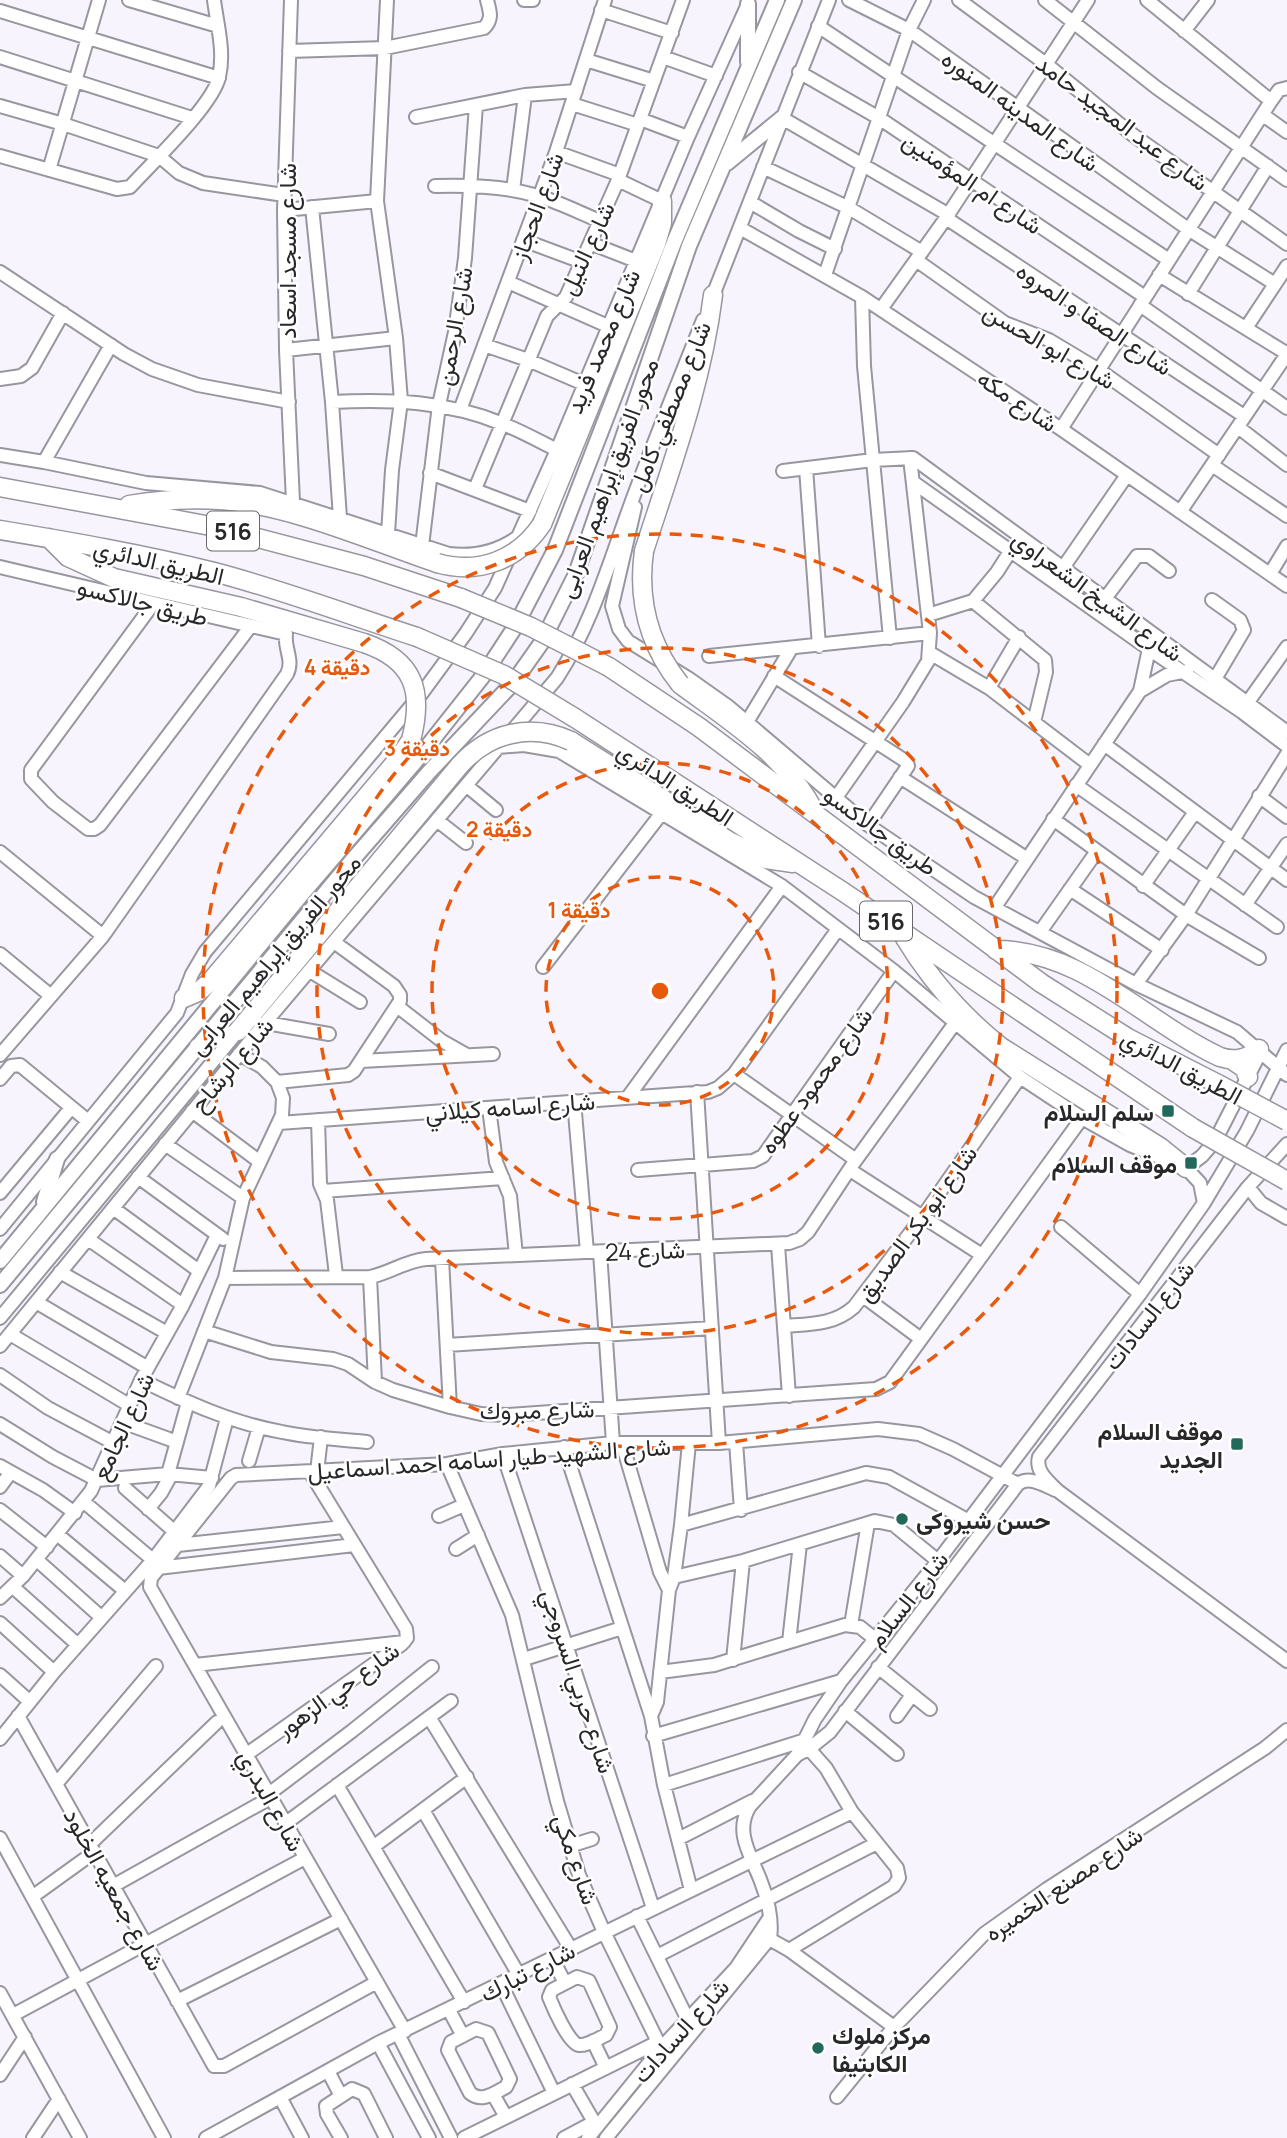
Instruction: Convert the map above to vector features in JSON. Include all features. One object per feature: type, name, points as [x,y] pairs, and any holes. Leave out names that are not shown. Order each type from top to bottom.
[{"type":"highway","points":[[116,507],[151,501],[181,500],[221,500],[252,504],[302,517],[437,563],[470,568],[502,561],[520,549],[536,517],[656,244],[662,223],[662,201]]},
{"type":"highway","points":[[713,295],[696,386],[644,551],[641,586],[646,621],[663,660],[681,684],[774,758],[804,792],[817,815]]},
{"type":"highway","name":"الطريق الدائري","points":[[0,487],[216,527],[315,552],[461,598],[531,627],[609,667],[699,727],[996,950],[1098,1021],[1287,1121]]},
{"type":"highway","name":"الطريق الدائري","points":[[0,530],[132,553],[306,599],[417,637],[504,675],[800,864],[1194,1128],[1287,1181]]},
{"type":"highway","points":[[49,538],[68,557],[114,578],[240,607],[364,643],[388,653],[398,661],[413,683],[418,709],[411,740],[399,758],[210,982],[198,992],[184,998]]},
{"type":"highway","points":[[238,1031],[460,765],[481,746],[508,734],[540,732],[571,741],[729,841],[766,859],[800,864]]},
{"type":"highway","points":[[902,932],[938,986],[984,1033],[1001,1047],[1160,1147],[1186,1168]]},
{"type":"highway","points":[[996,950],[1034,954],[1072,967],[1215,1055],[1241,1064],[1248,1077]]},
{"type":"highway","points":[[1232,1060],[1244,1058],[1260,1050]]},
{"type":"main road","name":"محور الفريق إبراهيم العرابى","points":[[0,1261],[423,751],[483,676],[510,636],[555,550],[675,240],[777,0]]},
{"type":"main road","name":"محور الفريق إبراهيم العرابى","points":[[0,1285],[195,1047],[429,772],[496,702],[542,642],[576,574],[689,246],[794,0]]},
{"type":"main road","points":[[745,1],[747,71]]},
{"type":"main road","points":[[723,167],[782,118]]},
{"type":"main road","points":[[195,1047],[238,1031]]},
{"type":"main road","points":[[42,1209],[57,1160]]},
{"type":"street","points":[[49,170],[99,0]]},
{"type":"street","points":[[129,0],[218,26]]},
{"type":"street","points":[[0,156],[117,189],[130,187],[207,100],[219,78],[221,61],[214,0]]},
{"type":"street","name":"شارع مسجد اسعاد","points":[[291,0],[284,210],[286,349],[293,502]]},
{"type":"street","points":[[387,0],[377,201],[396,338],[401,401],[387,534]]},
{"type":"street","points":[[289,51],[385,48],[484,28],[491,16],[487,0]]},
{"type":"street","points":[[524,0],[533,0]]},
{"type":"street","name":"شارع النيل","points":[[475,489],[547,316],[566,297],[619,178],[683,0]]},
{"type":"street","name":"شارع مصطفي كامل","points":[[467,786],[546,691],[575,648],[829,0]]},
{"type":"street","name":"شارع المدينه المنوره","points":[[849,0],[909,30],[1188,229],[1275,284]]},
{"type":"street","points":[[825,275],[909,30],[924,0]]},
{"type":"street","name":"شارع عبد المجيد حامد","points":[[959,0],[1046,64],[1133,135],[1287,244]]},
{"type":"street","points":[[1045,0],[1157,88],[1287,180]]},
{"type":"street","points":[[881,309],[947,216],[1088,0]]},
{"type":"street","points":[[1147,0],[1271,101]]},
{"type":"street","points":[[1184,31],[1208,0]]},
{"type":"street","name":"شارع محمد فريد","points":[[0,1229],[177,1013],[192,974],[205,952],[438,672],[495,588],[520,536],[536,517],[557,450],[716,76],[745,1]]},
{"type":"street","points":[[603,5],[671,33]]},
{"type":"street","name":"شارع الحجاز","points":[[460,410],[556,152],[603,5]]},
{"type":"street","points":[[0,11],[219,78]]},
{"type":"street","points":[[818,26],[1169,260]]},
{"type":"street","points":[[0,57],[192,118]]},
{"type":"street","points":[[663,57],[716,76]]},
{"type":"street","points":[[586,60],[654,81]]},
{"type":"street","name":"شارع ام المؤمنين","points":[[799,72],[879,118],[1142,301],[1287,408]]},
{"type":"street","points":[[1061,429],[1241,146],[1279,90],[1287,88]]},
{"type":"street","points":[[513,190],[525,95]]},
{"type":"street","points":[[416,117],[525,95],[574,97],[688,137]]},
{"type":"street","name":"شارع الرحمن","points":[[422,546],[439,405],[455,332],[465,258],[476,105]]},
{"type":"street","points":[[0,106],[159,156],[179,173],[203,183],[284,195]]},
{"type":"street","points":[[1263,114],[1287,132]]},
{"type":"street","name":"شارع الصفا و المروه","points":[[782,118],[947,216],[1241,421],[1287,465]]},
{"type":"street","points":[[556,152],[619,178],[662,201]]},
{"type":"street","points":[[1188,294],[1268,166]]},
{"type":"street","name":"شارع ابو الحسن","points":[[763,167],[849,208],[919,256],[1005,323],[1049,340],[1099,370],[1287,516]]},
{"type":"street","points":[[435,186],[471,185],[513,190],[540,197],[600,221]]},
{"type":"street","points":[[284,210],[377,201]]},
{"type":"street","points":[[750,202],[799,232],[835,249]]},
{"type":"street","points":[[312,207],[332,402],[340,518]]},
{"type":"street","name":"شارع مكه","points":[[740,228],[881,309],[1061,429],[1287,586]]},
{"type":"street","points":[[523,240],[582,262]]},
{"type":"street","points":[[590,243],[636,261]]},
{"type":"street","points":[[1246,328],[1287,266]]},
{"type":"street","points":[[0,272],[138,362],[183,381],[289,402]]},
{"type":"street","points":[[1159,275],[1287,354],[1181,512]]},
{"type":"street","points":[[508,282],[610,327]]},
{"type":"street","points":[[862,297],[864,366],[890,638]]},
{"type":"street","points":[[0,379],[21,376],[32,368],[63,313]]},
{"type":"street","points":[[286,349],[396,338]]},
{"type":"street","points":[[44,462],[111,345]]},
{"type":"street","points":[[484,345],[584,384]]},
{"type":"street","points":[[332,402],[401,401],[439,405],[502,423],[557,450]]},
{"type":"street","points":[[0,455],[146,483],[246,490],[293,502],[449,554],[471,555],[502,547],[520,536]]},
{"type":"street","points":[[783,471],[910,458],[930,653],[928,661],[903,702],[835,799]]},
{"type":"street","name":"شارع الشيخ الشعراوي","points":[[910,458],[1287,732]]},
{"type":"street","points":[[806,468],[819,646]]},
{"type":"street","points":[[430,473],[475,489],[536,517]]},
{"type":"street","points":[[1054,581],[1127,475]]},
{"type":"street","name":"شارع الشيخ الشعراوي","points":[[912,482],[1287,746]]},
{"type":"street","name":"طريق جالاكسو","points":[[636,489],[633,523],[613,598],[613,614],[619,629],[634,646],[688,678],[747,722],[868,825],[974,897],[1136,984],[1237,1032],[1282,1071]]},
{"type":"street","points":[[1270,574],[1287,546]]},
{"type":"street","points":[[928,615],[973,601],[1011,550]]},
{"type":"street","points":[[1104,600],[1137,556],[1149,556],[1169,571]]},
{"type":"street","name":"طريق جالاكسو","points":[[0,567],[286,634],[286,646],[291,661],[287,674],[103,936]]},
{"type":"street","points":[[1212,600],[1240,620],[1244,630],[1215,679]]},
{"type":"street","points":[[973,601],[1045,660],[1047,666],[1034,722]]},
{"type":"street","points":[[153,604],[31,770],[31,779],[53,802],[88,829],[100,825],[250,627]]},
{"type":"street","points":[[709,656],[930,633]]},
{"type":"street","points":[[995,907],[1140,691],[1150,633]]},
{"type":"street","points":[[989,688],[1018,637]]},
{"type":"street","points":[[1248,702],[1287,647]]},
{"type":"street","points":[[747,722],[790,649]]},
{"type":"street","points":[[930,653],[989,688],[1090,765]]},
{"type":"street","points":[[1140,691],[1160,679],[1182,671],[1201,670]]},
{"type":"street","points":[[774,676],[907,762],[908,766],[868,825]]},
{"type":"street","points":[[1104,744],[1287,880]]},
{"type":"street","points":[[498,747],[524,745],[559,751],[782,886],[894,971],[1020,1077],[1082,1118],[1130,1145],[1186,1168],[1200,1183],[1204,1203]]},
{"type":"street","points":[[1136,984],[1186,915],[1287,754]]},
{"type":"street","points":[[900,777],[1026,859]]},
{"type":"street","points":[[1076,785],[1278,927]]},
{"type":"street","points":[[467,786],[496,810]]},
{"type":"street","name":"شارع الرشاح","points":[[0,1346],[264,1024],[467,786]]},
{"type":"street","points":[[1259,796],[1287,817]]},
{"type":"street","points":[[1143,886],[1195,812]]},
{"type":"street","points":[[543,967],[661,814]]},
{"type":"street","points":[[1053,819],[1143,886],[1259,958]]},
{"type":"street","points":[[438,821],[466,843]]},
{"type":"street","points":[[1245,905],[1287,844]]},
{"type":"street","points":[[1040,932],[1097,851]]},
{"type":"street","points":[[0,852],[103,936],[4,1050],[88,1121]]},
{"type":"street","points":[[628,1097],[782,886]]},
{"type":"street","points":[[1070,889],[1161,950]]},
{"type":"street","points":[[838,929],[734,1074],[853,1165],[982,1255]]},
{"type":"street","points":[[277,1082],[341,1077],[354,1071],[397,1006],[400,995],[398,990],[334,943]]},
{"type":"street","points":[[0,954],[51,996]]},
{"type":"street","points":[[310,971],[360,1002]]},
{"type":"street","name":"شارع محمود عطوه","points":[[638,1170],[758,1159],[763,1156],[894,971]]},
{"type":"street","points":[[397,1006],[442,1041],[467,1055]]},
{"type":"street","name":"شارع 24","points":[[225,1278],[336,1275],[370,1277],[415,1260],[778,1245],[800,1239],[808,1232],[956,1023]]},
{"type":"street","points":[[0,1318],[238,1031],[264,1024],[329,1034]]},
{"type":"street","points":[[1186,1168],[1202,1156],[1215,1141],[1260,1050]]},
{"type":"street","name":"شارع السلام","points":[[757,1799],[806,1744],[841,1681],[969,1521],[1140,1294],[1204,1203],[1282,1071],[1287,1050]]},
{"type":"street","points":[[149,1509],[161,1493],[169,1474],[183,1400],[204,1331],[225,1278],[243,1198],[279,1123],[284,1106],[277,1082],[262,1067],[239,1054]]},
{"type":"street","points":[[361,1061],[494,1054]]},
{"type":"street","points":[[0,1079],[11,1066],[20,1065]]},
{"type":"street","name":"شارع اسامه كيلاني","points":[[279,1123],[697,1092],[718,1088],[734,1074]]},
{"type":"street","name":"شارع ابو بكر الصديق","points":[[784,1326],[831,1321],[844,1316],[863,1296],[923,1216],[1020,1077]]},
{"type":"street","points":[[697,1092],[719,1443]]},
{"type":"street","points":[[574,1101],[606,1335],[611,1408],[617,1443],[660,1572],[669,1590]]},
{"type":"street","points":[[0,1193],[71,1108]]},
{"type":"street","points":[[489,1108],[494,1155],[510,1196],[516,1255]]},
{"type":"street","points":[[192,1111],[260,1162]]},
{"type":"street","name":"شارع مبروك","points":[[204,1331],[271,1352],[348,1363],[393,1390],[450,1407],[494,1415],[789,1396],[884,1387],[1082,1118]]},
{"type":"street","points":[[318,1120],[320,1184],[328,1203],[336,1275]]},
{"type":"street","points":[[166,1143],[243,1198]]},
{"type":"street","name":"شارع السادات","points":[[1058,1491],[1040,1472],[1038,1460],[1248,1187],[1287,1144]]},
{"type":"street","points":[[138,1177],[233,1245]]},
{"type":"street","points":[[323,1191],[503,1178]]},
{"type":"street","points":[[1248,1187],[1261,1203],[1287,1218]]},
{"type":"street","points":[[113,1208],[199,1271]]},
{"type":"street","points":[[1061,1227],[1140,1294]]},
{"type":"street","name":"شارع الجامع","points":[[0,1598],[37,1560],[79,1508],[97,1479],[141,1380],[183,1305],[217,1235]]},
{"type":"street","points":[[88,1239],[183,1305]]},
{"type":"street","points":[[778,1245],[789,1396]]},
{"type":"street","points":[[442,1259],[450,1407]]},
{"type":"street","points":[[60,1272],[167,1333]]},
{"type":"street","points":[[370,1277],[375,1381]]},
{"type":"street","points":[[863,1296],[921,1339]]},
{"type":"street","points":[[36,1302],[148,1368]]},
{"type":"street","points":[[447,1345],[712,1328]]},
{"type":"street","points":[[10,1334],[129,1405]]},
{"type":"street","points":[[0,1375],[59,1414],[112,1442]]},
{"type":"street","points":[[141,1380],[227,1418],[259,1427],[367,1442]]},
{"type":"street","points":[[1072,1415],[1075,1381]]},
{"type":"street","points":[[2,1733],[124,1590],[156,1564],[176,1539],[211,1482],[227,1418]]},
{"type":"street","points":[[122,1422],[177,1442]]},
{"type":"street","points":[[0,1424],[53,1457],[97,1479],[169,1474],[211,1482]]},
{"type":"street","points":[[249,1461],[259,1427]]},
{"type":"street","name":"شارع الشهيد طيار اسامه احمد اسماعيل","points":[[176,1539],[236,1475],[447,1464],[503,1454],[617,1443],[719,1443],[878,1429],[899,1430],[939,1442],[1018,1484]]},
{"type":"street","points":[[313,1472],[321,1437]]},
{"type":"street","points":[[736,1442],[741,1510]]},
{"type":"street","points":[[651,1716],[657,1702],[669,1590],[674,1577],[681,1525],[689,1443]]},
{"type":"street","points":[[564,1447],[651,1716],[664,1785],[691,1890]]},
{"type":"street","name":"شارع حربي السروجي","points":[[503,1454],[653,1908]]},
{"type":"street","name":"شارع مكي","points":[[447,1464],[504,1594],[524,1659],[579,1875],[659,2045]]},
{"type":"street","points":[[0,1487],[6,1469],[79,1508],[156,1564],[354,1545]]},
{"type":"street","name":"شارع حي الزهور","points":[[247,1754],[404,1642],[407,1633],[313,1472]]},
{"type":"street","points":[[681,1525],[855,1476],[878,1474],[889,1477],[969,1521]]},
{"type":"street","points":[[1018,1484],[1023,1480],[1030,1480],[1058,1491],[1287,1661]]},
{"type":"street","name":"شارع السلام","points":[[806,1744],[830,1732],[1018,1484]]},
{"type":"street","points":[[125,1488],[149,1509],[176,1539]]},
{"type":"street","points":[[439,1516],[464,1505]]},
{"type":"street","points":[[0,1510],[47,1547]]},
{"type":"street","points":[[674,1577],[743,1561],[868,1523],[885,1521],[894,1525],[938,1561]]},
{"type":"street","points":[[850,1625],[868,1523]]},
{"type":"street","points":[[176,1539],[343,1527]]},
{"type":"street","points":[[57,1534],[124,1590]]},
{"type":"street","points":[[456,1549],[478,1535]]},
{"type":"street","points":[[789,1642],[800,1544]]},
{"type":"street","points":[[0,1556],[23,1576]]},
{"type":"street","points":[[37,1560],[101,1617]]},
{"type":"street","points":[[733,1660],[743,1561]]},
{"type":"street","name":"شارع البدري","points":[[156,1564],[150,1587],[377,1982],[451,2138]]},
{"type":"street","points":[[13,1587],[77,1644]]},
{"type":"street","points":[[0,1623],[54,1672]]},
{"type":"street","points":[[660,1672],[733,1660],[850,1625],[869,1632],[876,1639]]},
{"type":"street","points":[[524,1659],[622,1628]]},
{"type":"street","points":[[195,1665],[404,1642]]},
{"type":"street","points":[[56,1784],[156,1666]]},
{"type":"street","points":[[113,1886],[271,1795],[432,1667]]},
{"type":"street","points":[[878,1667],[930,1709]]},
{"type":"street","points":[[0,1675],[29,1702]]},
{"type":"street","points":[[653,1736],[841,1681]]},
{"type":"street","points":[[897,1716],[912,1695]]},
{"type":"street","points":[[286,1823],[451,1701]]},
{"type":"street","points":[[845,1711],[897,1754]]},
{"type":"street","name":"شارع جمعيه الخلود","points":[[18,1716],[211,2063],[224,2066],[377,1982]]},
{"type":"street","points":[[429,1717],[571,1949]]},
{"type":"street","points":[[32,1898],[91,1849],[217,1722]]},
{"type":"street","name":"شارع مصنع الخميره","points":[[837,2096],[894,2027],[985,1934],[1015,1910],[1265,1748],[1287,1730]]},
{"type":"street","points":[[664,1785],[806,1744],[826,1768],[852,1812],[897,1868],[898,1883],[789,1950]]},
{"type":"street","points":[[373,1847],[467,1777]]},
{"type":"street","points":[[337,1785],[464,2002]]},
{"type":"street","points":[[757,1799],[744,1814],[742,1824],[743,1834],[767,1900],[771,1929],[765,1936],[789,1950],[894,2027]]},
{"type":"street","points":[[678,1839],[757,1799]]},
{"type":"street","points":[[423,1810],[519,1975]]},
{"type":"street","name":"شارع تبارك","points":[[206,2138],[230,2132],[280,2097],[379,2043],[852,1812]]},
{"type":"street","points":[[0,1838],[164,2138]]},
{"type":"street","points":[[570,1846],[592,1839]]},
{"type":"street","points":[[657,1956],[877,1843]]},
{"type":"street","points":[[13,2015],[305,1858]]},
{"type":"street","points":[[636,1916],[687,2018]]},
{"type":"street","points":[[177,2001],[341,1919]]},
{"type":"street","name":"شارع السادات","points":[[588,2138],[595,2125],[659,2045],[765,1936]]},
{"type":"street","name":"شارع السادات","points":[[606,2138],[765,1936]]},
{"type":"street","points":[[552,1958],[565,1983]]},
{"type":"street","points":[[577,1976],[589,1982],[609,2022],[606,2035],[593,2041],[584,2045],[574,2043],[551,2001],[552,1990],[577,1976]]},
{"type":"street","points":[[501,1984],[554,2093]]},
{"type":"street","points":[[0,1993],[80,2138]]},
{"type":"street","points":[[449,2010],[463,2036]]},
{"type":"street","points":[[476,2029],[488,2034],[510,2079],[506,2087],[484,2098],[474,2096],[450,2054],[451,2042],[463,2036],[476,2029]]},
{"type":"street","points":[[0,2075],[25,2037]]},
{"type":"street","points":[[593,2041],[606,2068]]},
{"type":"street","points":[[379,2043],[429,2138]]},
{"type":"street","points":[[464,2138],[572,2084],[659,2045]]},
{"type":"street","points":[[328,2071],[341,2096]]},
{"type":"street","points":[[564,2138],[595,2125],[572,2084]]},
{"type":"street","points":[[341,2138],[326,2110],[328,2103],[352,2090],[364,2094],[386,2138]]},
{"type":"street","points":[[493,2094],[506,2117]]},
{"type":"street","points":[[280,2097],[302,2138]]},
{"type":"street","points":[[33,2138],[59,2099]]},
{"type":"place","name":"سلم السلام","points":[[1168,1111]]},
{"type":"place","name":"موقف السلام","points":[[1191,1163]]},
{"type":"place","name":"موقف السلام الجديد","points":[[1237,1444]]},
{"type":"place","name":"حسن شيروكى","points":[[902,1519]]},
{"type":"place","name":"مركز ملوك الكابتيفا","points":[[818,2048]]}]
